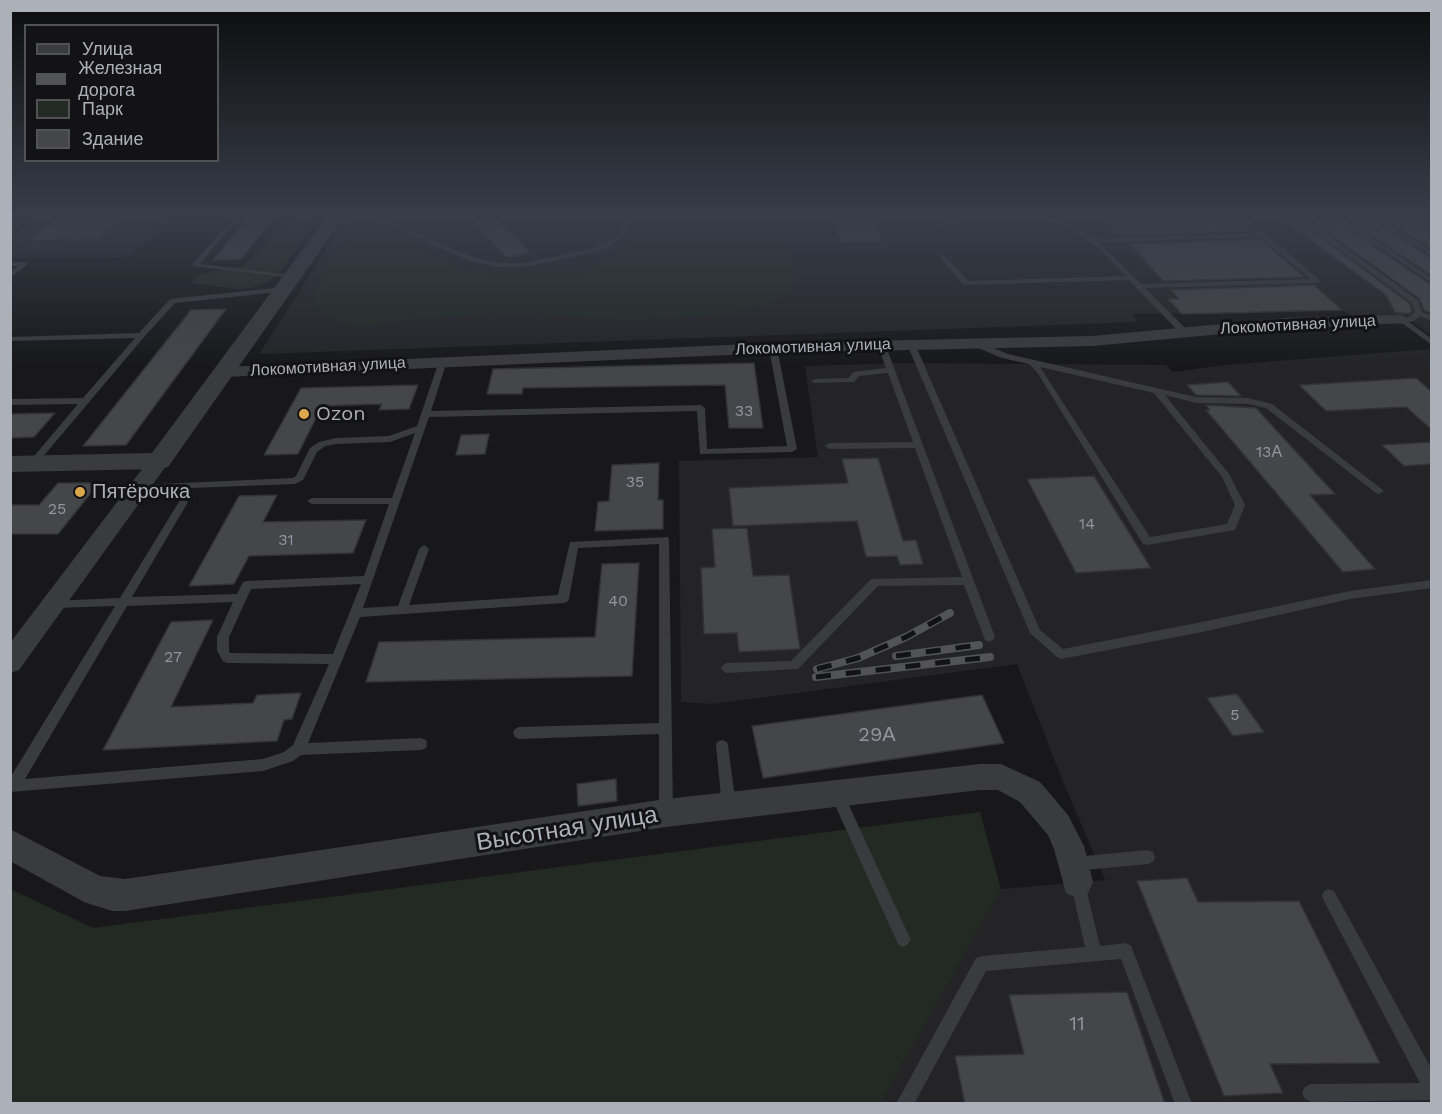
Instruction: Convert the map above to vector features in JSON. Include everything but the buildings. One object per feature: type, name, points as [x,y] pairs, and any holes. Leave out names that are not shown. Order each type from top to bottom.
[{"type":"street","points":[[10,663],[300,266]]},
{"type":"street","name":"Локомотивная улица","points":[[224,372],[881,344],[1092,340],[1287,323],[1402,320]]},
{"type":"street","points":[[22,464],[159,461]]},
{"type":"street","name":"Высотная улица","points":[[10,844],[95,891],[125,895],[666,813],[980,777],[1001,777],[1030,792],[1058,825],[1069,846],[1075,873]]},
{"type":"lane","points":[[10,276],[23,266]]},
{"type":"lane","points":[[200,266],[288,283]]},
{"type":"lane","points":[[951,266],[966,283],[1132,278]]},
{"type":"lane","points":[[1119,266],[1185,333]]},
{"type":"lane","points":[[1140,286],[1317,280],[1300,266]]},
{"type":"lane","points":[[1365,266],[1415,302],[1419,313],[1431,319]]},
{"type":"lane","points":[[1409,266],[1431,281]]},
{"type":"lane","points":[[22,464],[86,401],[141,335],[173,301],[288,283]]},
{"type":"lane","points":[[1402,320],[1411,319],[1419,313]]},
{"type":"lane","points":[[1402,320],[1431,343]]},
{"type":"lane","points":[[10,339],[141,335]]},
{"type":"lane","points":[[974,343],[1005,356],[1196,400],[1248,401],[1269,406],[1379,491]]},
{"type":"lane","points":[[881,344],[989,637]]},
{"type":"lane","points":[[911,344],[1036,633],[1061,654],[1350,595],[1431,584]]},
{"type":"lane","points":[[427,414],[701,408],[703,452],[792,449],[773,348]]},
{"type":"lane","points":[[12,786],[262,765],[288,757],[297,749],[309,726],[335,658],[356,613],[427,414],[443,361]]},
{"type":"lane","points":[[1031,361],[1040,371],[1147,541],[1231,527],[1240,505],[1226,476],[1156,390]]},
{"type":"lane","points":[[815,381],[851,380],[856,374],[891,370]]},
{"type":"lane","points":[[10,402],[86,401]]},
{"type":"lane","points":[[140,487],[289,483],[300,478],[313,450],[322,444],[336,441],[390,439],[421,428]]},
{"type":"lane","points":[[830,446],[919,445]]},
{"type":"lane","points":[[312,501],[395,501]]},
{"type":"lane","points":[[12,786],[183,502]]},
{"type":"lane","points":[[356,613],[563,599],[574,545],[664,540],[666,813]]},
{"type":"lane","points":[[402,610],[424,549]]},
{"type":"lane","points":[[335,658],[227,657],[223,651],[223,637],[247,585],[366,580]]},
{"type":"lane","points":[[728,668],[794,666],[875,582],[969,581]]},
{"type":"lane","points":[[55,604],[241,598]]},
{"type":"lane","points":[[519,733],[665,728]]},
{"type":"lane","points":[[297,749],[422,744]]},
{"type":"lane","points":[[722,746],[730,806]]},
{"type":"lane","points":[[837,793],[903,939]]},
{"type":"lane","points":[[1094,954],[1075,873],[1148,856]]},
{"type":"lane","points":[[1311,1093],[1431,1090],[1329,896]]},
{"type":"lane","points":[[904,1104],[982,964],[1126,951],[1184,1104]]},
{"type":"shaded area","points":[[316,266],[1431,266],[1431,335],[1404,315],[1354,317],[1342,310],[1133,314],[1137,322],[259,354]]},
{"type":"shaded area","points":[[1431,349],[1431,1103],[880,1103],[1001,889],[1105,880],[1017,664],[713,704],[681,702],[679,461],[818,457],[805,366],[904,363],[1166,365],[1173,372],[1226,365]]},
{"type":"green space","points":[[243,266],[284,266],[276,276],[251,288],[237,289],[192,283],[196,276],[204,273]]},
{"type":"green space","points":[[326,266],[455,266],[477,271],[536,275],[579,272],[591,266],[792,266],[794,278],[790,292],[770,302],[731,313],[629,321],[517,311],[415,319],[364,326],[349,325],[326,317],[315,304],[317,289]]},
{"type":"green space","points":[[980,812],[1001,889],[880,1104],[11,1103],[12,890],[93,928]]},
{"type":"railway","points":[[817,669],[858,658],[906,637],[950,613]]},
{"type":"railway","points":[[896,656],[979,645]]},
{"type":"railway","points":[[816,677],[990,657]]},
{"type":"place","name":"Ozon","points":[[304,414]]},
{"type":"place","name":"Пятёрочка","points":[[80,492]]}]
